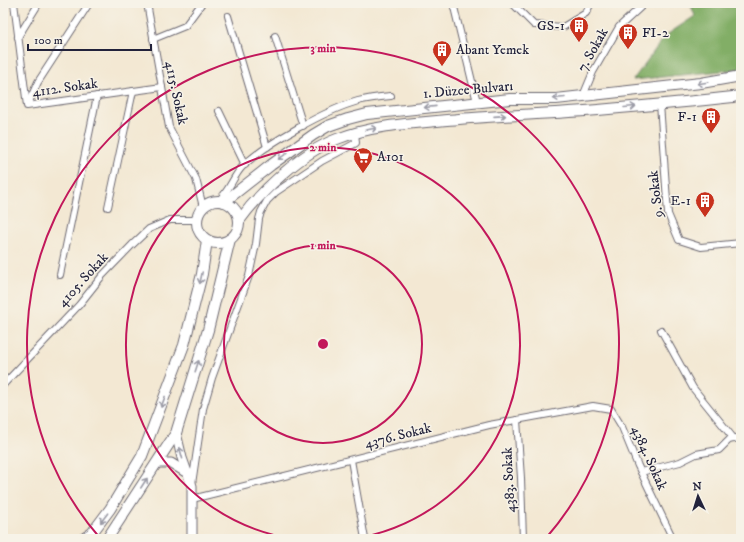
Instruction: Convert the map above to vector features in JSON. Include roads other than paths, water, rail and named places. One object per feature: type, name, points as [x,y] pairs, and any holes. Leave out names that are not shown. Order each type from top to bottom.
[{"type":"main road","name":"1. Düzce Bulvarı","points":[[221,202],[313,135],[328,126],[367,114],[510,99],[556,99],[701,83],[741,76]]},
{"type":"main road","name":"1. Düzce Bulvarı","points":[[239,221],[252,204],[277,178],[298,162],[336,139],[355,132],[378,127],[495,116],[597,110],[741,95]]},
{"type":"main road","points":[[213,202],[221,202],[234,209],[239,221],[235,234],[230,239],[217,243],[207,240],[200,233],[197,227],[197,220],[203,207],[213,202]]},
{"type":"main road","points":[[107,539],[176,433],[208,330],[230,239]]},
{"type":"main road","points":[[83,539],[92,533],[110,509],[142,456],[184,345],[202,274],[207,240]]},
{"type":"street","name":"4112. Sokak","points":[[14,3],[27,106],[162,87]]},
{"type":"street","points":[[18,37],[38,3]]},
{"type":"street","name":"4115. Sokak","points":[[147,3],[169,127],[196,179],[203,207]]},
{"type":"street","points":[[153,40],[185,26],[202,3]]},
{"type":"street","points":[[453,3],[477,102]]},
{"type":"street","points":[[512,3],[534,25],[563,27],[586,13],[591,3]]},
{"type":"street","name":"7. Sokak","points":[[583,96],[593,72],[619,27],[645,3]]},
{"type":"street","points":[[27,106],[38,82],[88,5]]},
{"type":"street","points":[[228,16],[267,147]]},
{"type":"street","points":[[274,36],[303,126]]},
{"type":"street","points":[[108,208],[133,91]]},
{"type":"street","points":[[60,275],[97,96]]},
{"type":"street","points":[[221,202],[232,180],[245,165],[267,147],[331,112],[358,101],[391,96]]},
{"type":"street","name":"9. Sokak","points":[[660,104],[668,214],[679,240],[701,247],[741,243]]},
{"type":"street","points":[[219,111],[245,165]]},
{"type":"street","points":[[192,539],[192,486],[203,409],[212,378],[249,276],[261,212],[267,201],[281,188],[322,161],[356,143],[355,132]]},
{"type":"street","name":"4105. Sokak","points":[[3,385],[79,305],[102,276],[149,230],[170,220],[197,220]]},
{"type":"street","points":[[641,472],[680,462],[696,454],[719,450],[729,440],[738,438],[693,388],[661,330]]},
{"type":"street","name":"4376. Sokak","points":[[192,499],[489,425],[593,406],[611,409]]},
{"type":"street","name":"4384. Sokak","points":[[611,409],[622,426],[641,472],[673,539]]},
{"type":"street","name":"4383. Sokak","points":[[517,420],[524,539]]},
{"type":"street","points":[[176,433],[192,486]]},
{"type":"street","points":[[351,460],[365,539]]},
{"type":"street","points":[[157,463],[171,463],[187,473]]},
{"type":"place","name":"GS-1","points":[[579,43]]},
{"type":"place","name":"FI-2","points":[[628,50]]},
{"type":"place","name":"Abant Yemek","points":[[442,67]]},
{"type":"place","name":"F-1","points":[[711,134]]},
{"type":"place","name":"A101","points":[[363,174]]},
{"type":"place","name":"E-1","points":[[705,218]]}]
